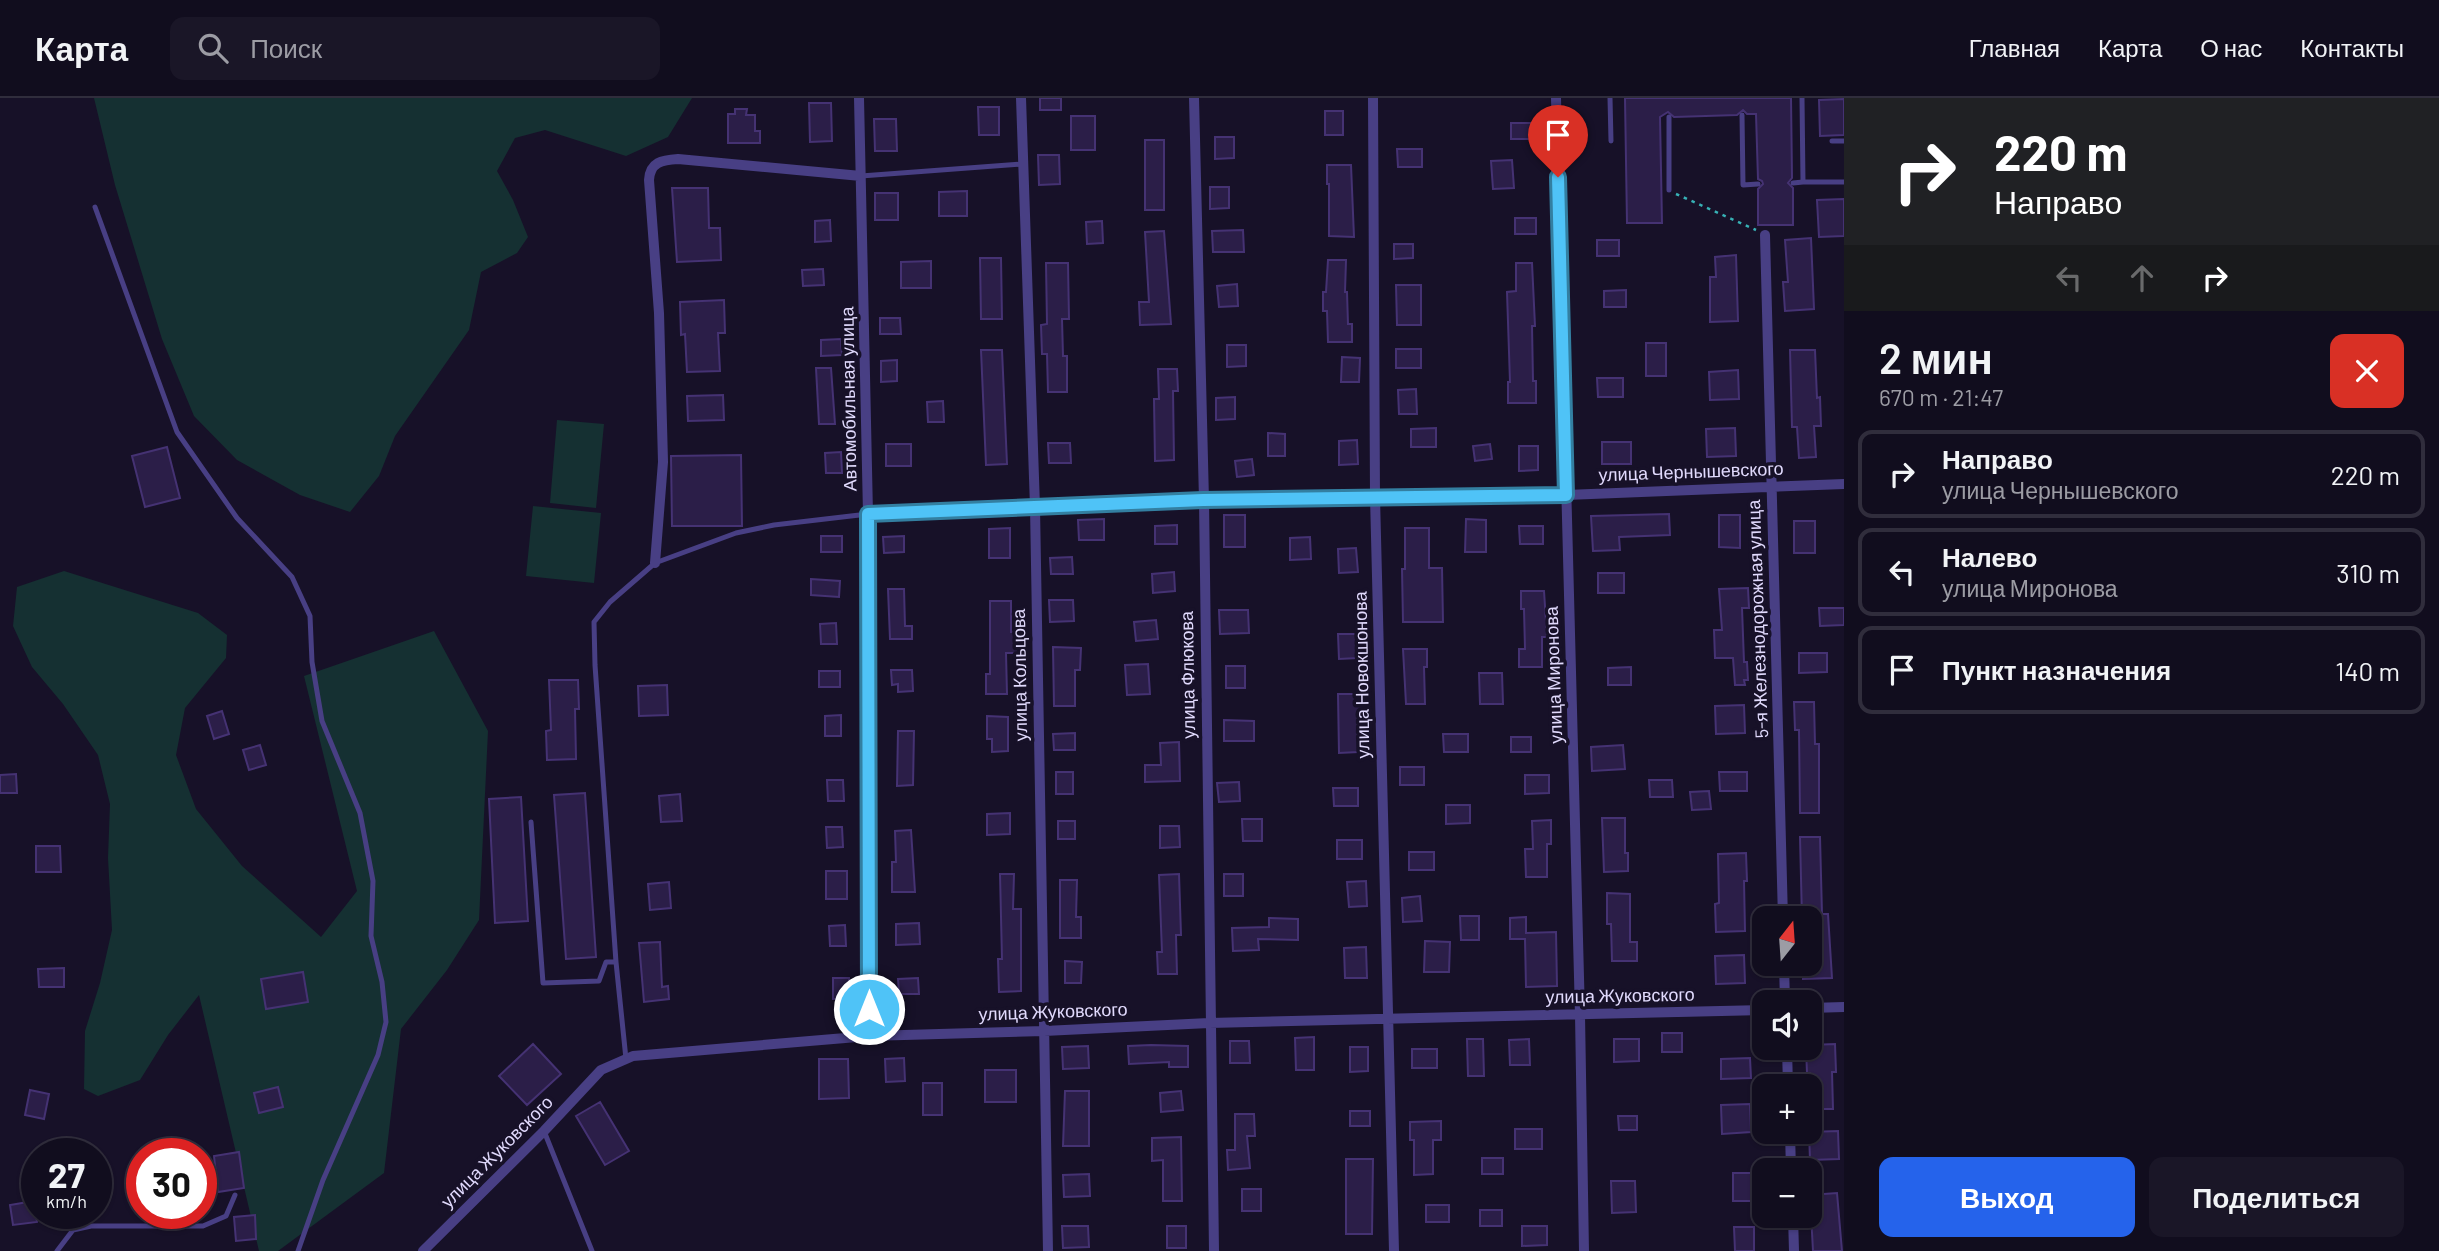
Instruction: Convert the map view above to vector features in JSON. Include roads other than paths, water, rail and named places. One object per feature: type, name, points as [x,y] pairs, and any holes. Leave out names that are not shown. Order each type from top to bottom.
[{"type":"street","name":"Автомобильная улица","points":[[859,98],[868,514],[869,1036]]},
{"type":"street","name":"улица Кольцова","points":[[1021,98],[1035,507],[1048,1251]]},
{"type":"street","name":"улица Флюкова","points":[[1194,98],[1214,1251]]},
{"type":"street","name":"улица Новокшонова","points":[[1373,98],[1375,497],[1394,1251]]},
{"type":"street","name":"улица Миронова","points":[[1556,98],[1584,1251]]},
{"type":"street","points":[[655,563],[663,462],[659,313],[649,180],[651,169],[655,163],[678,159],[861,176]]},
{"type":"street","name":"5-я Железнодорожная улица","points":[[1765,234],[1783,906]]},
{"type":"street","name":"улица Чернышевского","points":[[868,514],[1203,500],[1566,495],[1844,484]]},
{"type":"street","points":[[1822,1008],[1844,1007]]},
{"type":"street","name":"улица Жуковского","points":[[423,1251],[544,1131],[601,1070],[633,1056],[869,1036],[1209,1023],[1752,1010]]},
{"type":"street","points":[[1793,1228],[1794,1251]]},
{"type":"lane","points":[[1610,98],[1611,141]]},
{"type":"lane","points":[[1802,98],[1803,182]]},
{"type":"lane","points":[[1742,114],[1743,185],[1758,184]]},
{"type":"lane","points":[[1669,117],[1669,190]]},
{"type":"lane","points":[[1832,141],[1844,141]]},
{"type":"lane","points":[[861,176],[1023,163]]},
{"type":"lane","points":[[1793,183],[1844,182]]},
{"type":"lane","points":[[96,207],[177,432],[237,518],[292,577],[310,616],[312,662],[322,721],[360,813],[373,881],[371,936],[382,982],[386,1022],[378,1055],[362,1097],[323,1181],[298,1251]]},
{"type":"lane","points":[[626,1059],[616,962],[594,622],[610,602],[655,563],[736,533],[775,525],[868,514]]},
{"type":"lane","points":[[531,822],[542,983],[599,981],[606,962],[616,962]]},
{"type":"lane","points":[[544,1131],[592,1251]]},
{"type":"lane","points":[[57,1251],[73,1230],[91,1226],[203,1226],[226,1216],[236,1195]]}]
